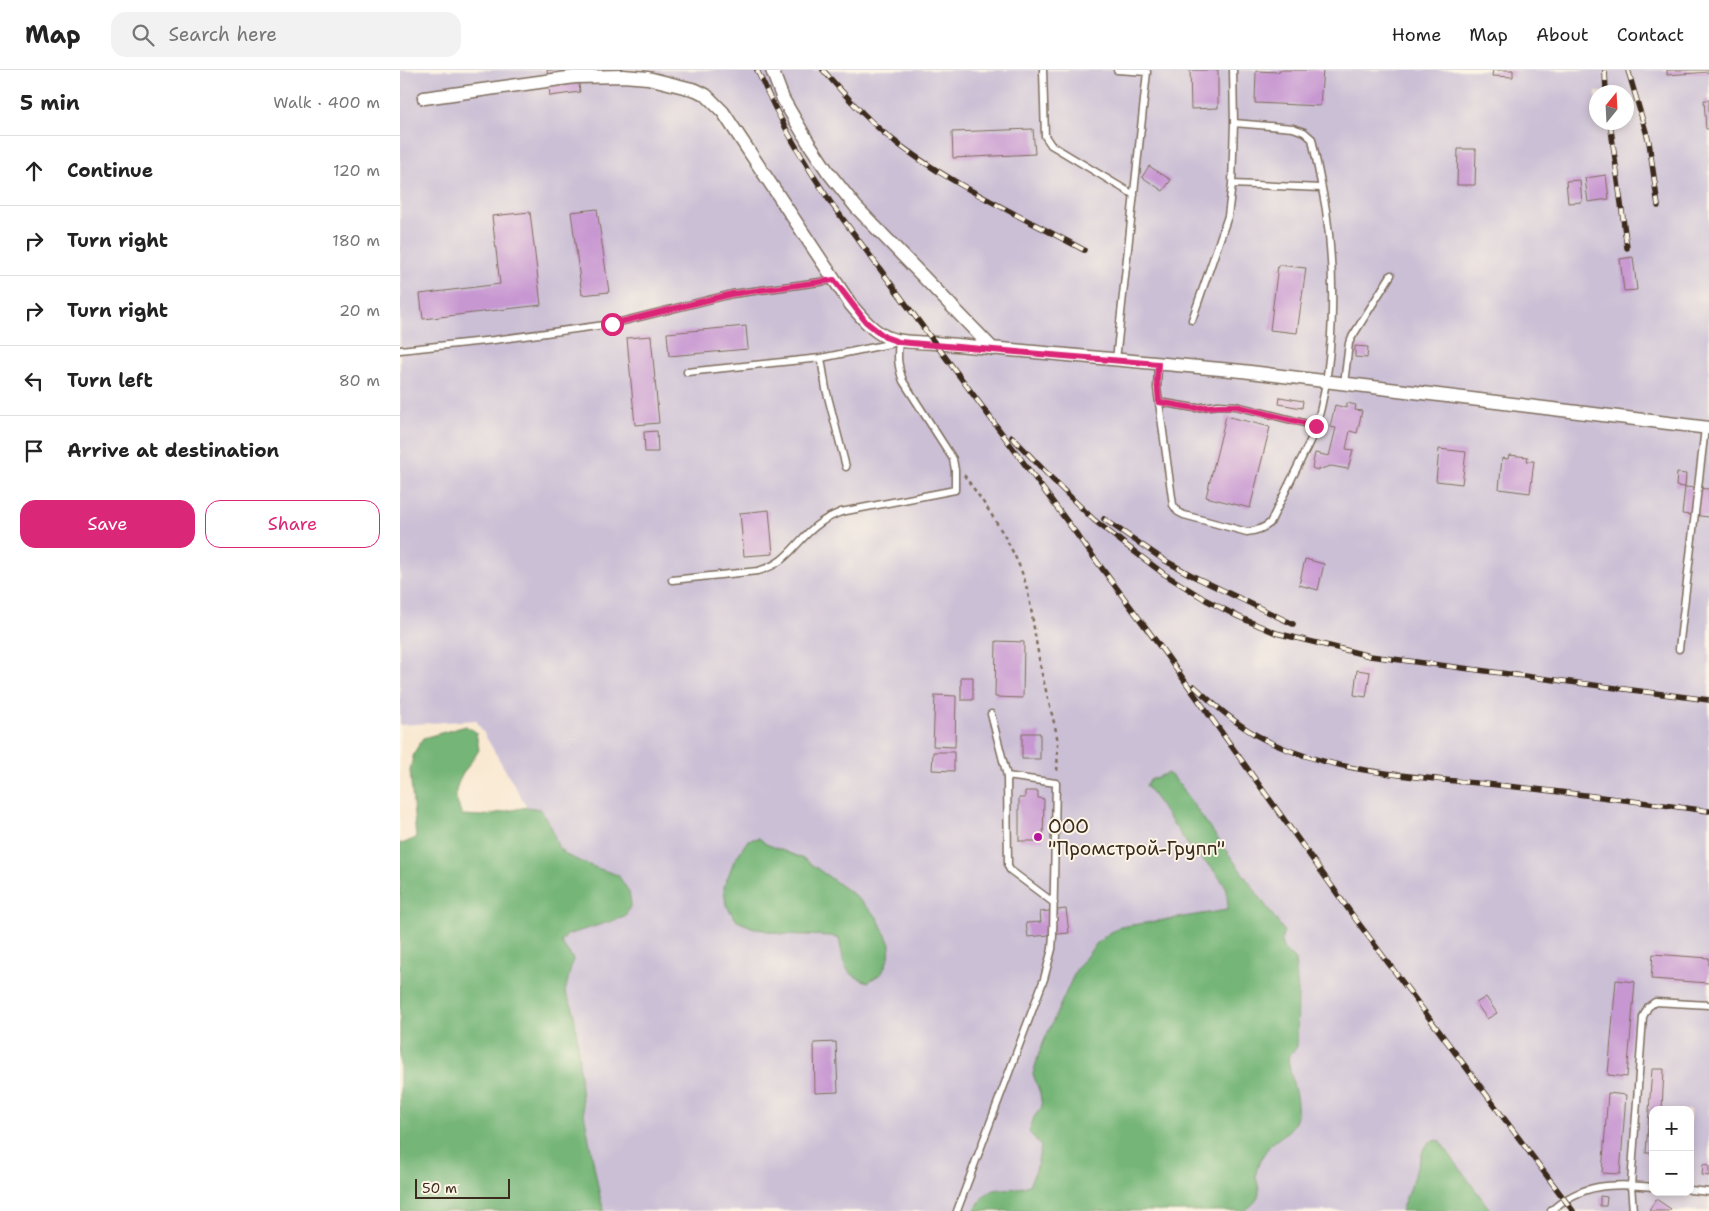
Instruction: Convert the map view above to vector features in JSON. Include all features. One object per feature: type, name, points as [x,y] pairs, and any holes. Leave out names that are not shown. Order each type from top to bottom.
[{"type":"street","points":[[772,70],[783,99],[828,172],[856,207],[993,349]]},
{"type":"street","points":[[424,98],[602,76],[648,78],[696,90],[706,95],[723,112],[834,280],[866,322],[885,337],[899,342],[1242,371],[1707,428]]},
{"type":"lane","points":[[1043,70],[1045,136],[1051,145],[1134,195]]},
{"type":"lane","points":[[1116,360],[1147,72],[1117,70]]},
{"type":"lane","points":[[1192,320],[1228,216],[1232,184],[1233,70]]},
{"type":"lane","points":[[1158,364],[1159,402],[1173,505],[1178,512],[1184,515],[1247,532],[1260,529],[1270,523],[1316,426],[1326,382],[1330,352],[1331,278],[1326,211],[1312,139],[1304,132],[1293,128],[1234,123]]},
{"type":"lane","points":[[1232,184],[1321,188]]},
{"type":"lane","points":[[1344,384],[1349,343],[1352,336],[1391,275]]},
{"type":"lane","points":[[400,350],[494,340],[612,324],[732,294],[834,280]]},
{"type":"lane","points":[[672,580],[758,571],[770,568],[781,562],[818,523],[841,512],[955,490],[956,478],[953,459],[903,381],[898,367],[899,342],[821,358],[687,372]]},
{"type":"lane","points":[[821,358],[826,389],[846,467]]},
{"type":"lane","points":[[1159,402],[1194,408],[1236,406],[1316,426]]},
{"type":"lane","points":[[1679,649],[1707,428]]},
{"type":"lane","points":[[991,714],[1007,776],[1008,866],[1010,870],[1054,903]]},
{"type":"lane","points":[[957,1211],[1044,980],[1052,949],[1056,783],[1007,776]]},
{"type":"lane","points":[[1633,1211],[1631,1185],[1643,1017],[1648,1007],[1655,1002],[1709,1005]]},
{"type":"lane","points":[[1551,1211],[1579,1191],[1606,1186],[1649,1187]]},
{"type":"lane","points":[[1694,1190],[1709,1192]]},
{"type":"path","points":[[953,459],[991,512],[1015,556],[1024,580],[1029,596],[1041,670],[1058,743],[1056,783]]},
{"type":"shaded area","points":[[400,70],[1709,70],[1709,1211],[604,1211],[582,1103],[577,1036],[573,1008],[565,992],[567,980],[561,942],[618,875],[568,856],[558,847],[551,826],[540,809],[527,807],[476,720],[400,725]]},
{"type":"green space","points":[[466,726],[476,732],[479,750],[461,778],[456,790],[462,815],[482,816],[527,807],[540,809],[551,826],[558,847],[568,856],[618,875],[629,892],[631,904],[625,917],[567,935],[561,942],[573,959],[565,992],[573,1008],[582,1103],[604,1211],[400,1211],[400,842],[402,844],[416,838],[410,770],[414,753],[423,738]]},
{"type":"green space","points":[[1168,773],[1175,779],[1284,931],[1282,936],[1283,948],[1295,960],[1298,991],[1297,1047],[1288,1057],[1297,1100],[1296,1120],[1290,1129],[1272,1144],[1262,1157],[1256,1172],[1259,1191],[1258,1198],[1244,1211],[975,1211],[980,1201],[986,1194],[992,1191],[1020,1188],[1029,1185],[1036,1170],[1041,1146],[1029,1132],[1034,1117],[1042,1107],[1040,1093],[1033,1074],[1040,1050],[1076,970],[1096,944],[1120,927],[1227,910],[1228,903],[1225,885],[1211,867],[1193,852],[1146,785],[1150,780]]},
{"type":"green space","points":[[759,838],[766,844],[804,859],[854,895],[877,917],[890,944],[889,957],[882,973],[868,982],[853,975],[844,961],[839,939],[831,936],[781,934],[754,928],[737,921],[726,905],[724,887],[734,861],[748,840]]},
{"type":"green space","points":[[1439,1140],[1491,1211],[1401,1211],[1423,1151],[1429,1142]]},
{"type":"building","points":[[547,70],[577,70],[580,92],[550,96]]},
{"type":"building","points":[[1190,70],[1218,70],[1218,108],[1191,109]]},
{"type":"building","points":[[1279,70],[1323,70],[1320,106],[1255,103],[1256,71],[1279,72]]},
{"type":"building","points":[[1493,70],[1513,70],[1513,77],[1492,76]]},
{"type":"building","points":[[1667,70],[1709,70],[1709,72],[1667,75]]},
{"type":"building","points":[[1704,100],[1709,100],[1709,129],[1706,129]]},
{"type":"building","points":[[1033,129],[1035,154],[953,158],[952,132]]},
{"type":"building","points":[[1458,149],[1476,149],[1475,185],[1457,185]]},
{"type":"building","points":[[1149,166],[1171,180],[1163,191],[1142,177]]},
{"type":"building","points":[[1606,175],[1609,199],[1588,202],[1585,178]]},
{"type":"building","points":[[1580,180],[1582,202],[1568,203],[1566,181]]},
{"type":"building","points":[[597,209],[609,292],[582,295],[571,212]]},
{"type":"building","points":[[530,212],[541,305],[423,319],[420,294],[500,284],[492,216]]},
{"type":"building","points":[[1633,257],[1637,290],[1624,291],[1620,259]]},
{"type":"building","points":[[1278,265],[1306,268],[1297,333],[1270,330]]},
{"type":"building","points":[[746,326],[748,349],[669,356],[667,333]]},
{"type":"building","points":[[651,336],[659,423],[635,425],[627,338]]},
{"type":"building","points":[[1355,346],[1368,347],[1367,358],[1355,357]]},
{"type":"building","points":[[1280,397],[1303,401],[1302,408],[1279,404]]},
{"type":"building","points":[[1347,403],[1356,405],[1355,410],[1362,411],[1357,433],[1350,431],[1346,449],[1353,450],[1348,469],[1331,466],[1317,470],[1312,468],[1315,453],[1329,456],[1336,428],[1330,427],[1335,405],[1346,408]]},
{"type":"building","points":[[1226,416],[1270,427],[1250,508],[1206,497]]},
{"type":"building","points":[[657,431],[658,452],[645,452],[644,432]]},
{"type":"building","points":[[1439,449],[1466,452],[1462,484],[1436,481]]},
{"type":"building","points":[[1509,455],[1528,457],[1527,461],[1534,461],[1530,493],[1499,489],[1502,458],[1508,459]]},
{"type":"building","points":[[1677,473],[1686,474],[1685,487],[1676,486]]},
{"type":"building","points":[[1685,487],[1709,489],[1709,517],[1682,514]]},
{"type":"building","points":[[769,510],[773,554],[744,556],[740,513]]},
{"type":"building","points":[[1305,559],[1324,564],[1318,590],[1299,585]]},
{"type":"building","points":[[996,641],[1024,642],[1023,698],[995,697]]},
{"type":"building","points":[[1357,670],[1370,672],[1366,697],[1354,695]]},
{"type":"building","points":[[961,677],[973,677],[973,700],[961,700]]},
{"type":"building","points":[[935,695],[956,696],[955,747],[933,746]]},
{"type":"building","points":[[1022,733],[1040,733],[1040,759],[1022,759]]},
{"type":"building","points":[[933,752],[954,752],[954,771],[932,770]]},
{"type":"building","points":[[1025,791],[1038,791],[1038,798],[1044,799],[1043,841],[1019,841],[1019,798],[1025,798]]},
{"type":"building","points":[[1066,909],[1069,933],[1028,937],[1026,923],[1041,922],[1040,912]]},
{"type":"building","points":[[1653,954],[1709,958],[1709,983],[1651,979]]},
{"type":"building","points":[[1616,980],[1635,982],[1627,1077],[1608,1075]]},
{"type":"building","points":[[1486,997],[1497,1013],[1487,1019],[1476,1003]]},
{"type":"building","points":[[836,1042],[838,1092],[815,1093],[814,1043]]},
{"type":"building","points":[[1652,1069],[1664,1069],[1662,1106],[1649,1106]]},
{"type":"building","points":[[1608,1093],[1626,1095],[1620,1174],[1602,1173]]},
{"type":"building","points":[[1649,1111],[1649,1153],[1646,1153]]},
{"type":"building","points":[[1703,1164],[1709,1165],[1709,1176],[1702,1175]]},
{"type":"building","points":[[1600,1196],[1607,1197],[1606,1206],[1600,1206]]},
{"type":"building","points":[[1656,1199],[1671,1209],[1669,1211],[1649,1211]]},
{"type":"railway","points":[[757,70],[791,138],[831,203],[1164,652],[1351,913],[1573,1211]]},
{"type":"railway","points":[[823,70],[868,118],[907,151],[981,196],[1084,250]]},
{"type":"railway","points":[[1605,70],[1606,85]]},
{"type":"railway","points":[[1628,70],[1649,142],[1658,206]]},
{"type":"railway","points":[[1611,130],[1627,248]]},
{"type":"railway","points":[[1012,437],[1094,520],[1164,574],[1206,600],[1276,633],[1370,656],[1709,700]]},
{"type":"railway","points":[[1104,519],[1164,560],[1293,624]]},
{"type":"railway","points":[[1194,686],[1223,712],[1256,735],[1314,759],[1378,772],[1709,811]]},
{"type":"place","name":"ООО \"Промстрой-Групп\"","points":[[1038,837]]},
{"type":"route","points":[[612,324],[732,294],[834,280],[866,322],[885,337],[899,342],[935,343],[1158,364],[1159,402],[1194,408],[1236,406],[1316,426]]}]
